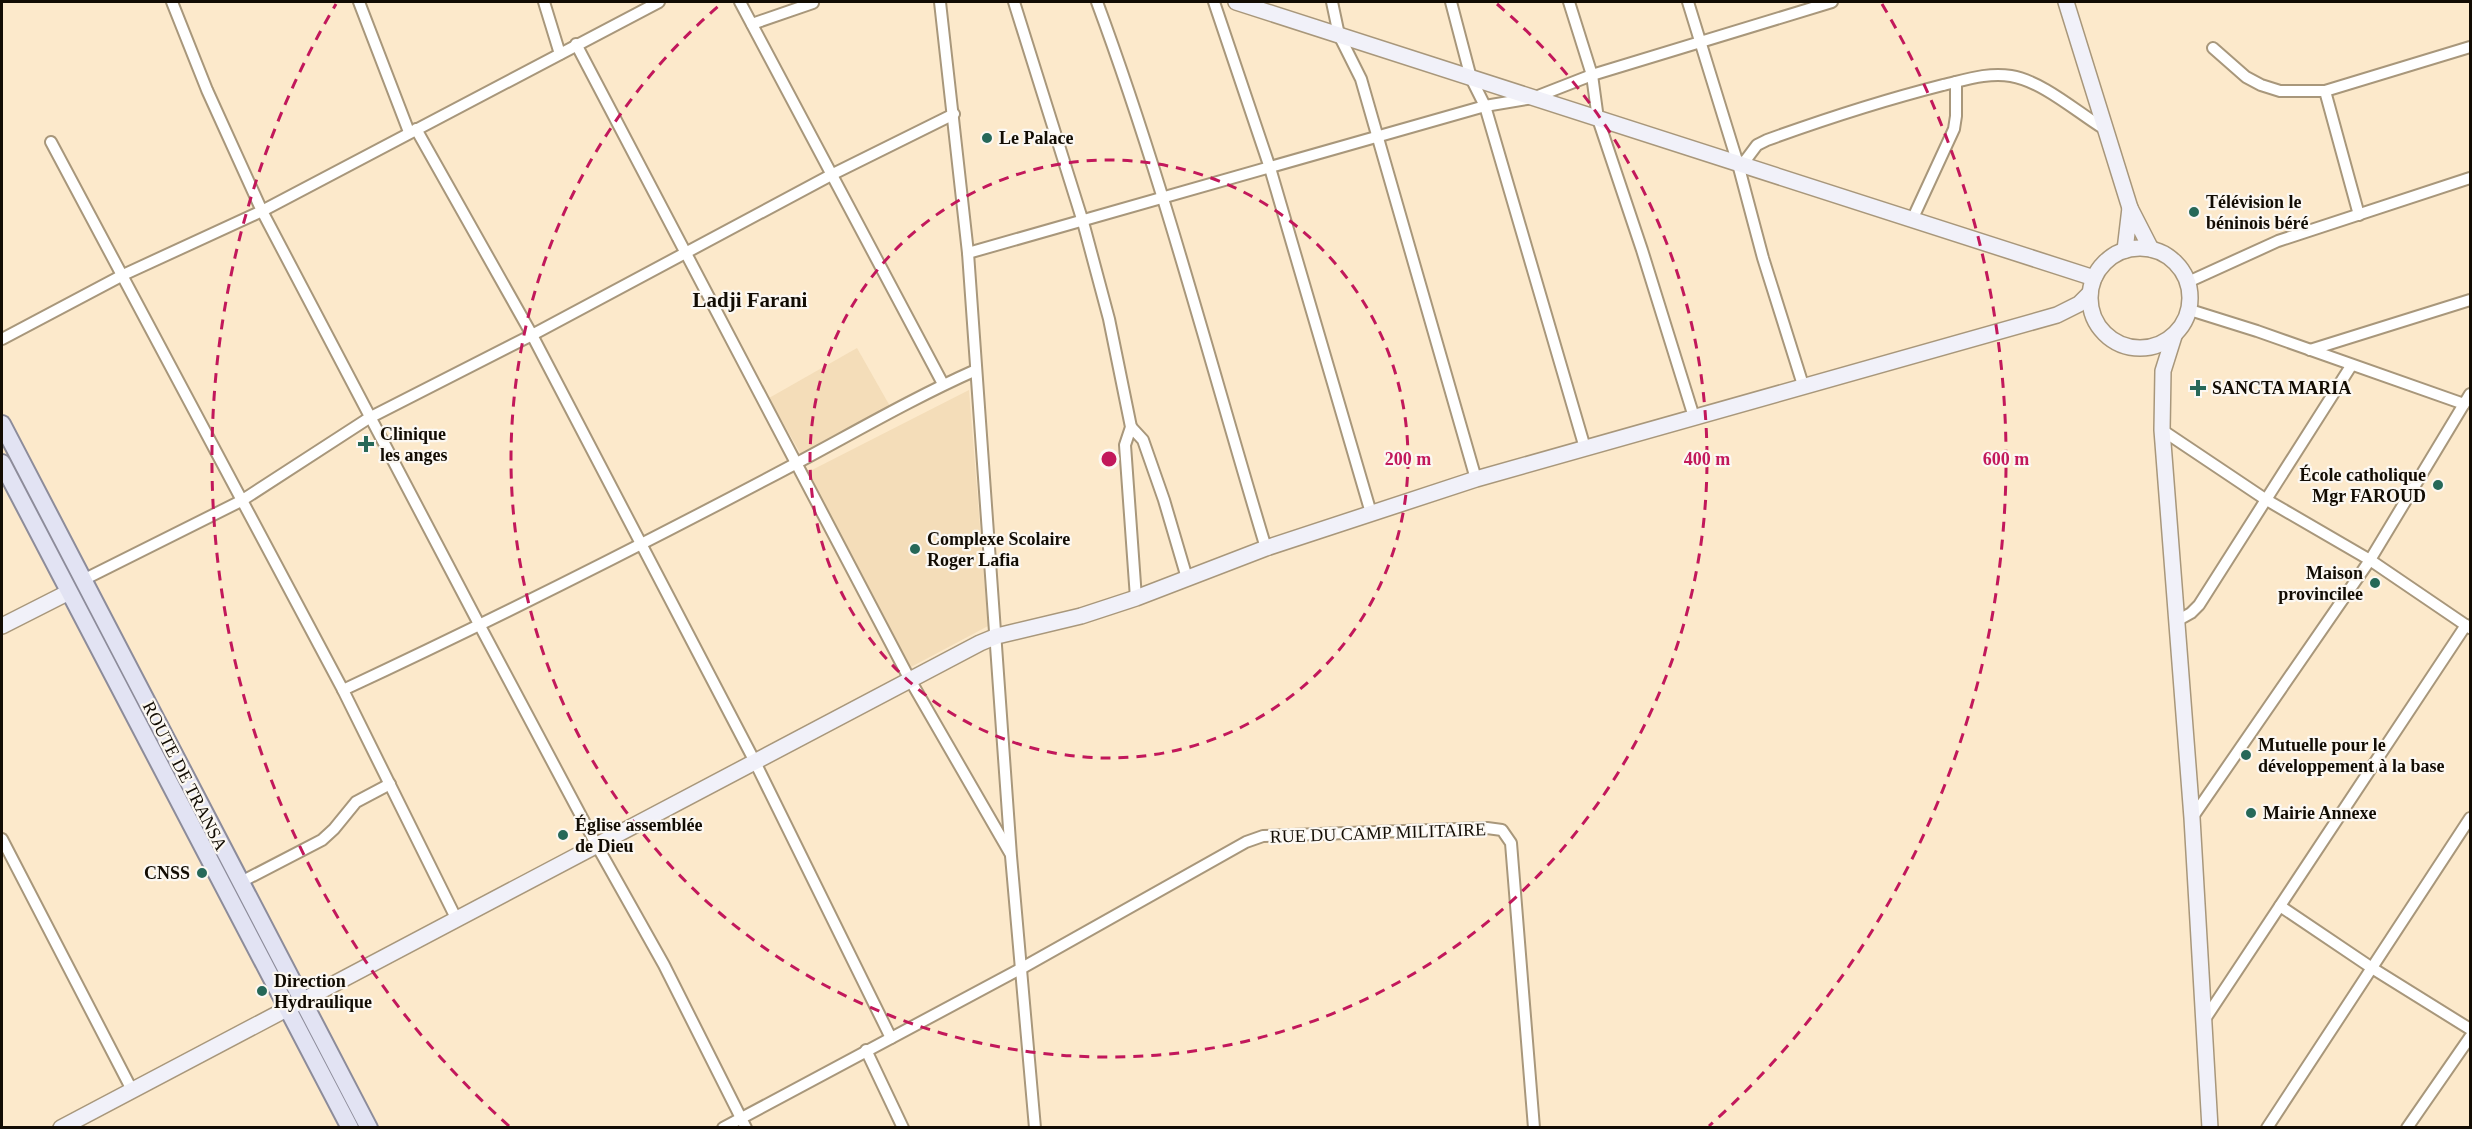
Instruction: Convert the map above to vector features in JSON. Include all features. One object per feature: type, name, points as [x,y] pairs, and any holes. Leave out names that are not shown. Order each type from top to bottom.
[{"type":"main road","name":"ROUTE DE TRANSA","points":[[2,424],[241,882],[350,1128]]},
{"type":"main road","name":"ROUTE DE TRANSA","points":[[2,462],[69,592],[294,1003],[369,1128]]},
{"type":"street","points":[[172,2],[207,90],[262,211],[369,418],[596,844],[664,965],[744,1123]]},
{"type":"street","points":[[359,2],[412,131],[532,335],[754,760],[891,1038]]},
{"type":"street","points":[[544,2],[560,54]]},
{"type":"street","points":[[2,339],[123,276],[262,211],[659,2]]},
{"type":"street","points":[[740,2],[943,384]]},
{"type":"street","points":[[1014,2],[1083,222],[1109,319],[1131,427],[1125,445],[1136,598]]},
{"type":"street","points":[[1097,2],[1163,198],[1266,548]]},
{"type":"street","points":[[1214,2],[1270,168],[1371,513]]},
{"type":"street","points":[[1236,2],[1912,220],[2092,285]]},
{"type":"street","points":[[1332,2],[1339,35],[1361,79],[1476,479]]},
{"type":"street","points":[[1451,2],[1472,78],[1485,106],[1585,448]]},
{"type":"street","points":[[1569,2],[1592,75],[1598,119],[1694,417]]},
{"type":"street","points":[[1688,2],[1740,164],[1763,258],[1803,385]]},
{"type":"street","points":[[968,253],[1485,106],[1533,98],[1592,75],[1832,2]]},
{"type":"street","points":[[2066,2],[2103,128],[2130,208],[2151,249]]},
{"type":"street","points":[[752,24],[813,3]]},
{"type":"street","points":[[942,3],[968,253],[1011,856],[1035,1128]]},
{"type":"street","points":[[576,44],[909,678],[1011,856]]},
{"type":"street","points":[[2213,48],[2246,77],[2261,86],[2280,91],[2325,91],[2470,47]]},
{"type":"street","points":[[1740,164],[1758,145],[1767,140],[1865,107],[1956,82],[1992,75],[2012,76],[2026,81],[2103,128]]},
{"type":"street","points":[[1912,220],[1954,129],[1957,106],[1956,82]]},
{"type":"street","points":[[2325,91],[2359,215]]},
{"type":"street","points":[[83,580],[241,501],[369,418],[532,335],[833,174],[954,114]]},
{"type":"street","points":[[51,142],[343,690],[456,918]]},
{"type":"street","points":[[2188,282],[2278,241],[2470,178]]},
{"type":"street","points":[[2125,250],[2130,208]]},
{"type":"street","points":[[61,1128],[909,678],[997,636],[1054,624],[1136,598],[1266,548],[1476,479],[2057,315],[2079,304],[2101,266],[2112,256],[2125,250],[2151,249],[2174,260],[2188,282],[2191,296],[2190,310],[2184,324],[2174,336],[2159,345],[2142,348],[2128,347],[2104,334],[2096,322],[2091,308],[2092,285]]},
{"type":"street","points":[[2310,350],[2470,300]]},
{"type":"street","points":[[2190,310],[2464,404]]},
{"type":"street","points":[[2057,315],[2082,317],[2096,322]]},
{"type":"street","points":[[2174,336],[2163,371],[2162,430],[2175,622],[2192,818],[2210,1128]]},
{"type":"street","points":[[2142,348],[2163,371]]},
{"type":"street","points":[[2175,622],[2191,613],[2199,605],[2351,366]]},
{"type":"street","points":[[343,690],[480,626],[795,464],[867,423],[943,384],[976,370]]},
{"type":"street","points":[[2192,818],[2370,560],[2470,394]]},
{"type":"street","points":[[1131,427],[1143,440],[1187,578]]},
{"type":"street","points":[[2162,430],[2265,499],[2370,560],[2468,626],[2205,1019]]},
{"type":"street","points":[[2,626],[69,592]]},
{"type":"street","points":[[241,882],[322,840],[356,802],[390,784]]},
{"type":"street","points":[[2267,1128],[2470,818]]},
{"type":"street","name":"RUE DU CAMP MILITAIRE","points":[[1022,968],[1246,842],[1263,836],[1487,828],[1502,830],[1511,843],[1534,1128]]},
{"type":"street","points":[[2,839],[132,1090]]},
{"type":"street","points":[[2280,906],[2372,968],[2470,1029]]},
{"type":"street","points":[[723,1128],[744,1123],[866,1050],[1022,968]]},
{"type":"street","points":[[2408,1128],[2470,1037]]},
{"type":"street","points":[[866,1050],[903,1128]]},
{"type":"shaded area","points":[[857,348],[891,408],[803,458],[769,398]]},
{"type":"shaded area","name":"Complexe Scolaire Roger Lafia","points":[[969,390],[988,626],[911,667],[808,472]]},
{"type":"place","name":"Le Palace","points":[[987,138]]},
{"type":"place","name":"Télévision le béninois béré","points":[[2194,212]]},
{"type":"place","name":"SANCTA MARIA","points":[[2198,388]]},
{"type":"place","name":"Clinique les anges","points":[[366,444]]},
{"type":"place","name":"École catholique Mgr FAROUD","points":[[2438,485]]},
{"type":"place","name":"Complexe Scolaire Roger Lafia","points":[[915,549]]},
{"type":"place","name":"Maison provincilee","points":[[2375,583]]},
{"type":"place","name":"Mutuelle pour le développement à la base","points":[[2246,755]]},
{"type":"place","name":"Mairie Annexe","points":[[2251,813]]},
{"type":"place","name":"Église assemblée de Dieu","points":[[563,835]]},
{"type":"place","name":"CNSS","points":[[202,873]]},
{"type":"place","name":"Direction Hydraulique","points":[[262,991]]},
{"type":"district","name":"Ladji Farani","points":[[750,300]]}]
